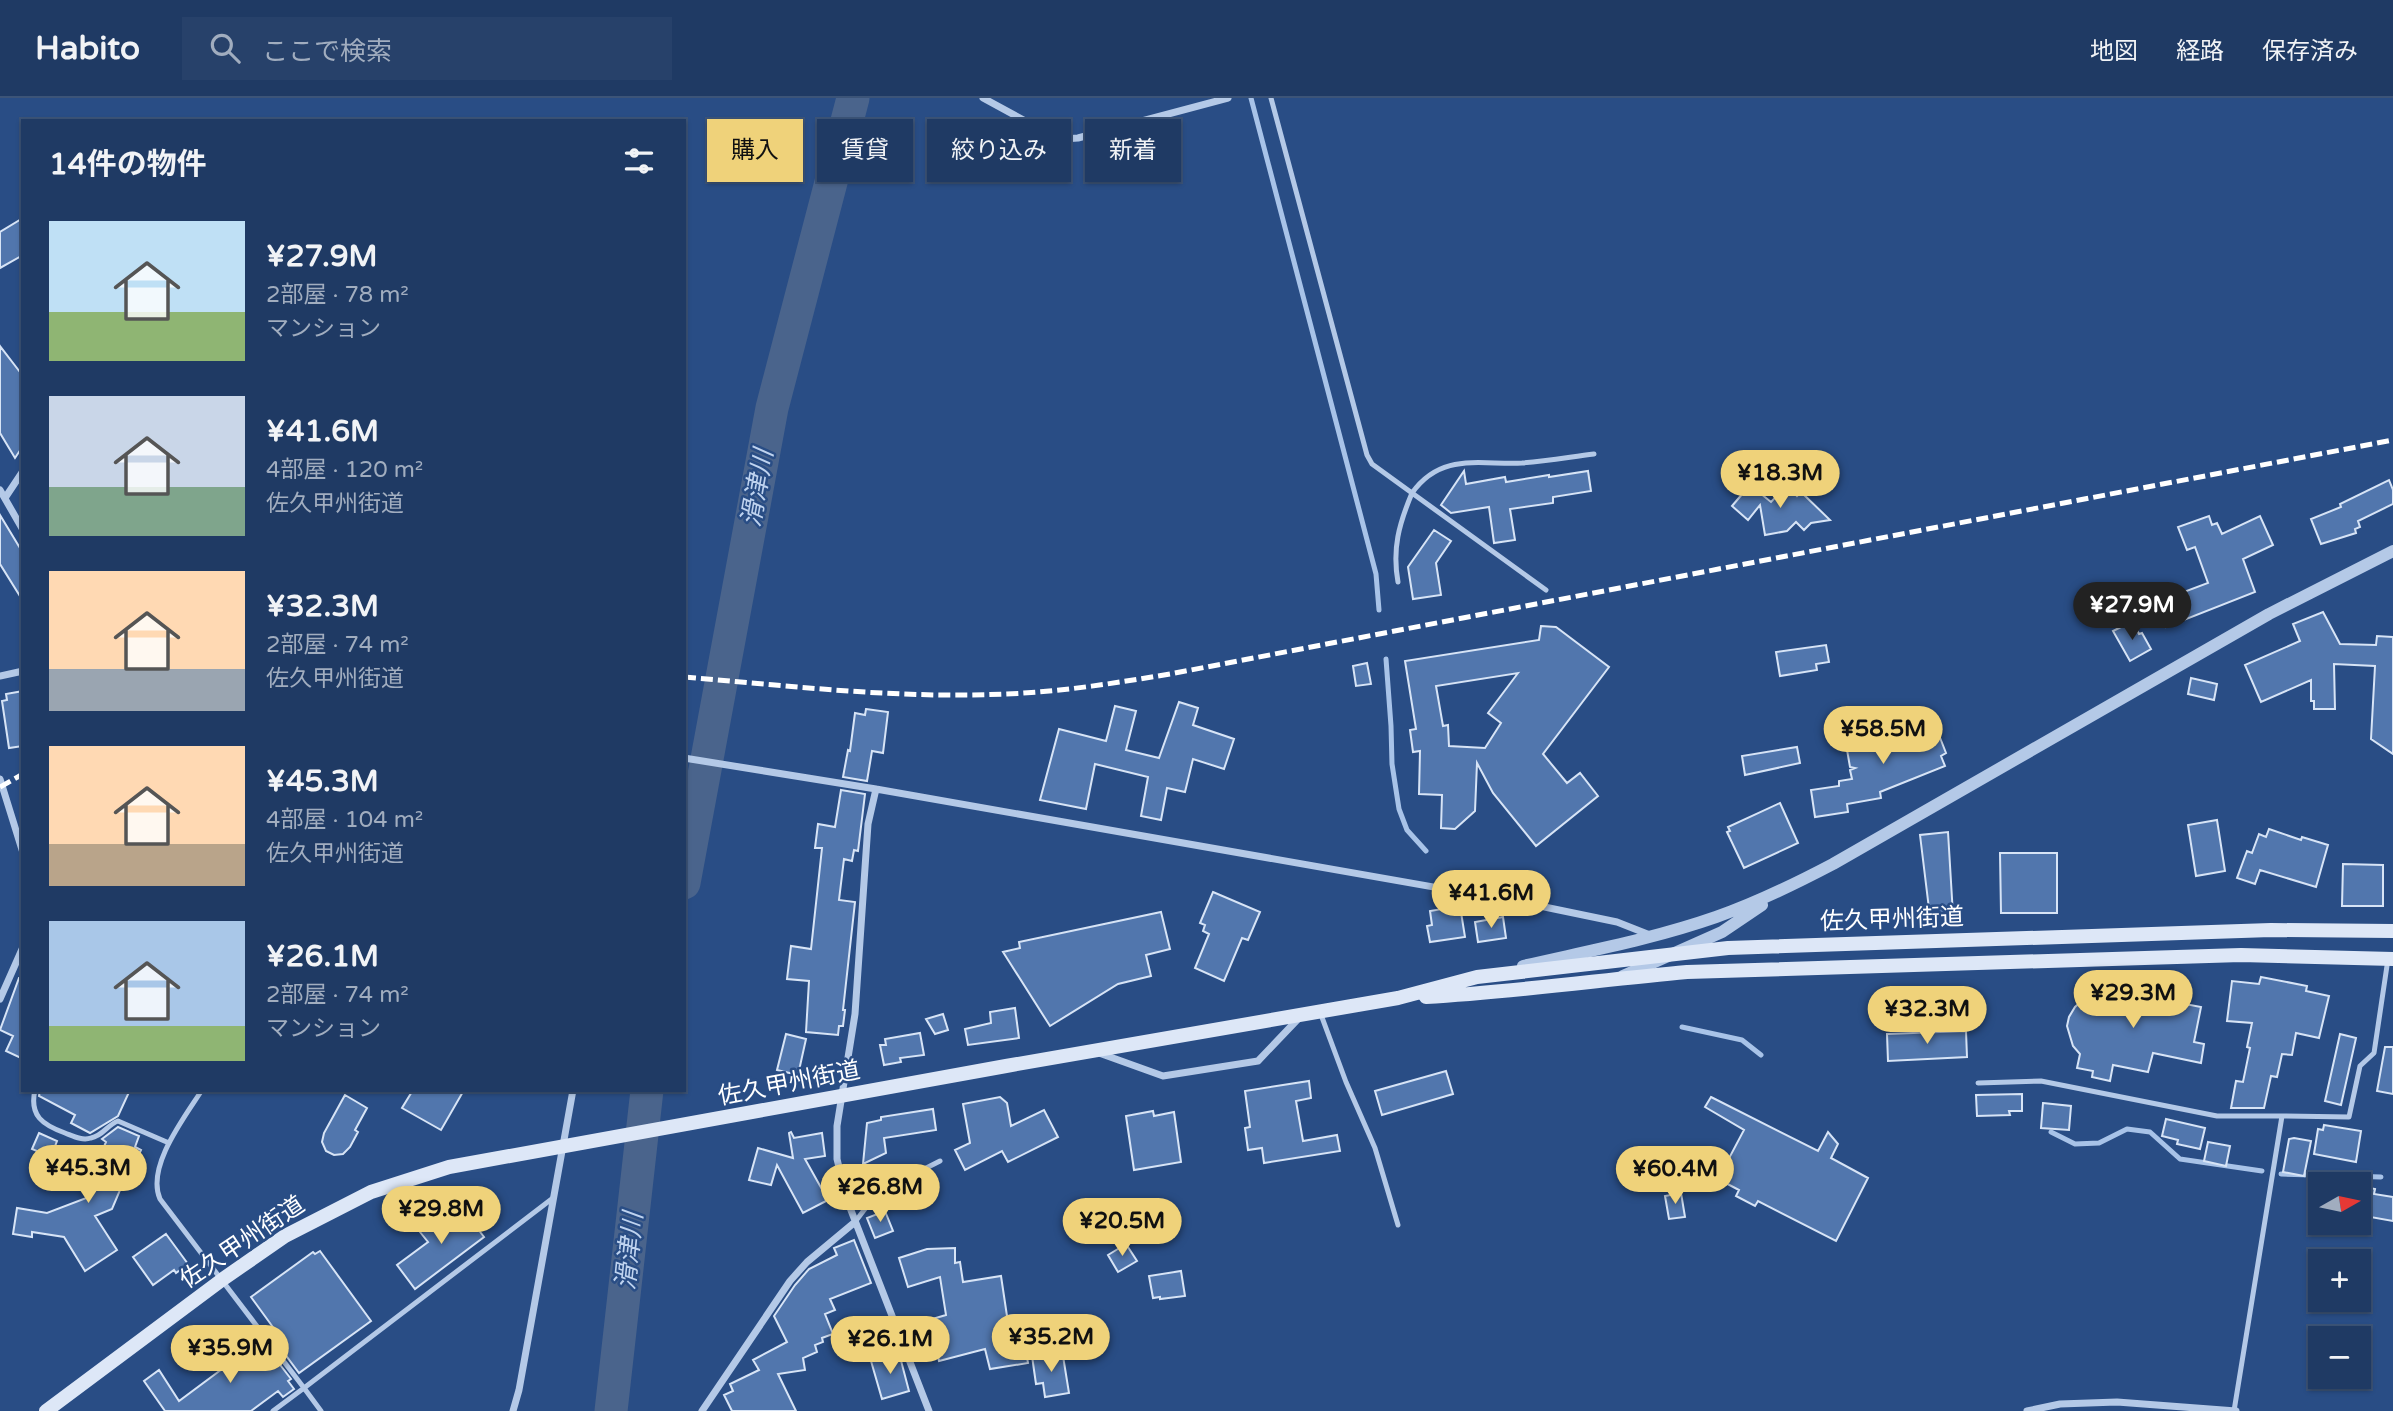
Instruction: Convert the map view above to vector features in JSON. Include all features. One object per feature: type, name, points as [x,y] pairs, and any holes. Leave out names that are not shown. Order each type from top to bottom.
[{"type":"main road","name":"佐久甲州街道","points":[[46,1411],[285,1236],[372,1192],[450,1167],[1301,1016],[1398,998],[1477,977],[1681,952],[1728,948],[2245,930],[2393,931]]},
{"type":"main road","name":"佐久甲州街道","points":[[1398,998],[1482,994],[1687,972],[2241,955],[2391,959]]},
{"type":"street","points":[[983,98],[1053,136],[1064,139],[1078,138],[1228,98]]},
{"type":"street","points":[[5,498],[21,474]]},
{"type":"street","points":[[0,490],[21,526]]},
{"type":"street","points":[[1619,978],[1722,932],[1782,891],[1857,851],[2269,614],[2393,551]]},
{"type":"street","points":[[0,676],[21,671]]},
{"type":"street","points":[[686,758],[1530,904],[1617,922],[1654,936]]},
{"type":"street","points":[[0,779],[21,847]]},
{"type":"street","points":[[876,789],[868,824],[855,1014],[844,1096],[837,1126],[837,1159],[855,1222],[929,1411]]},
{"type":"street","points":[[1477,977],[1654,936],[1716,917],[1782,891]]},
{"type":"street","points":[[0,999],[21,952]]},
{"type":"street","points":[[1096,1051],[1163,1076],[1258,1061],[1301,1016]]},
{"type":"street","points":[[513,1411],[567,1146],[573,1092]]},
{"type":"street","points":[[702,1411],[790,1281],[807,1262],[855,1222]]},
{"type":"street","points":[[2027,1411],[2060,1404],[2117,1402],[2235,1411]]},
{"type":"lane","points":[[1271,98],[1371,464],[1546,590]]},
{"type":"lane","points":[[1398,582],[1394,563],[1395,542],[1402,517],[1421,480],[1468,461],[1521,463],[1594,454]]},
{"type":"lane","points":[[1978,1083],[2041,1081],[2217,1116],[2349,1117],[2360,1066],[2374,1054],[2391,959]]},
{"type":"lane","points":[[1320,1012],[1346,1082],[1375,1148],[1398,1225]]},
{"type":"lane","points":[[34,1092],[32,1102],[37,1116],[47,1127],[80,1139],[104,1133],[109,1124],[118,1121],[169,1143]]},
{"type":"lane","points":[[201,1092],[169,1143],[156,1180],[156,1189],[160,1199],[321,1411]]},
{"type":"lane","points":[[2235,1411],[2282,1116]]},
{"type":"lane","points":[[855,1222],[877,1194],[940,1161]]},
{"type":"lane","points":[[273,1411],[555,1196]]},
{"type":"building","points":[[21,219],[21,256],[0,268],[0,232]]},
{"type":"building","points":[[0,346],[21,373],[21,449],[15,458],[0,433]]},
{"type":"building","points":[[1464,471],[1466,484],[1505,477],[1506,482],[1588,471],[1591,491],[1553,497],[1553,503],[1510,509],[1515,540],[1494,543],[1489,507],[1451,513],[1441,505]]},
{"type":"building","points":[[2389,480],[2393,490],[2393,504],[2358,521],[2360,527],[2355,529],[2356,533],[2321,544],[2311,519],[2341,507],[2340,504]]},
{"type":"building","points":[[1750,485],[1771,502],[1787,485],[1797,496],[1801,492],[1830,520],[1811,523],[1804,530],[1796,522],[1787,531],[1765,535],[1760,505],[1748,520],[1732,506]]},
{"type":"building","points":[[0,515],[21,550],[21,598],[0,564]]},
{"type":"building","points":[[2209,516],[2212,525],[2217,523],[2222,534],[2260,516],[2273,545],[2243,559],[2255,592],[2166,627],[2157,602],[2208,583],[2195,547],[2187,550],[2178,527]]},
{"type":"building","points":[[1434,530],[1451,541],[1436,563],[1441,595],[1413,599],[1408,567]]},
{"type":"building","points":[[2323,612],[2340,644],[2376,645],[2377,636],[2393,637],[2393,754],[2371,739],[2375,666],[2334,664],[2335,709],[2314,709],[2314,701],[2311,701],[2311,680],[2261,702],[2245,665],[2300,641],[2293,624]]},
{"type":"building","points":[[2129,623],[2133,630],[2136,628],[2139,634],[2142,633],[2151,649],[2130,661],[2113,631]]},
{"type":"building","points":[[1541,626],[1556,627],[1609,667],[1543,754],[1567,783],[1580,773],[1598,796],[1536,846],[1493,793],[1477,763],[1475,811],[1455,829],[1441,828],[1442,795],[1419,794],[1420,751],[1413,752],[1410,730],[1416,729],[1405,661],[1539,640]],"holes":[[[1518,673],[1488,713],[1501,723],[1485,748],[1449,746],[1448,725],[1443,726],[1436,686]]]},
{"type":"building","points":[[1826,645],[1829,662],[1816,664],[1817,670],[1780,676],[1776,652]]},
{"type":"building","points":[[1367,663],[1371,684],[1356,686],[1353,666]]},
{"type":"building","points":[[2191,678],[2217,684],[2214,700],[2188,694]]},
{"type":"building","points":[[21,691],[21,746],[9,748],[2,701],[7,700],[6,694]]},
{"type":"building","points":[[1179,702],[1198,708],[1193,725],[1234,739],[1224,769],[1193,759],[1185,792],[1167,788],[1161,820],[1141,816],[1148,777],[1095,764],[1086,809],[1040,800],[1059,729],[1106,741],[1115,706],[1136,711],[1126,750],[1159,758]]},
{"type":"building","points":[[866,709],[888,712],[883,753],[872,751],[867,781],[843,777],[855,713],[865,715]]},
{"type":"building","points":[[1926,716],[1930,727],[1935,725],[1946,753],[1941,756],[1945,766],[1880,792],[1881,798],[1847,804],[1848,812],[1815,817],[1811,790],[1839,786],[1839,781],[1852,779],[1850,770],[1855,768],[1850,767],[1846,744],[1891,737],[1889,731]]},
{"type":"building","points":[[1797,747],[1800,763],[1745,775],[1742,756]]},
{"type":"building","points":[[841,790],[865,794],[858,851],[854,850],[852,861],[844,859],[839,900],[855,902],[843,1026],[839,1026],[838,1035],[806,1032],[809,981],[787,979],[791,946],[811,949],[822,848],[815,848],[818,824],[835,827]]},
{"type":"building","points":[[1780,803],[1798,843],[1744,868],[1727,832],[1730,831],[1728,827]]},
{"type":"building","points":[[2217,820],[2225,871],[2196,876],[2188,825]]},
{"type":"building","points":[[2269,829],[2301,840],[2302,837],[2328,845],[2316,887],[2260,870],[2255,884],[2237,878],[2247,851],[2252,853],[2259,834],[2266,837]]},
{"type":"building","points":[[1948,832],[1953,915],[1930,917],[1920,835]]},
{"type":"building","points":[[2000,853],[2057,853],[2057,913],[2001,913]]},
{"type":"building","points":[[2343,864],[2383,865],[2383,906],[2342,906]]},
{"type":"building","points":[[1213,892],[1260,912],[1248,940],[1242,938],[1224,981],[1195,968],[1209,934],[1203,931],[1205,925],[1200,923]]},
{"type":"building","points":[[1460,906],[1465,937],[1430,942],[1427,926],[1432,925],[1430,911]]},
{"type":"building","points":[[1161,912],[1170,949],[1146,955],[1151,976],[1118,984],[1050,1026],[1003,952],[1020,948],[1019,942]]},
{"type":"building","points":[[1503,917],[1506,938],[1478,942],[1475,922]]},
{"type":"building","points":[[2261,977],[2307,986],[2306,991],[2329,996],[2319,1038],[2296,1033],[2292,1055],[2282,1054],[2277,1077],[2271,1076],[2264,1108],[2231,1108],[2236,1081],[2243,1082],[2252,1023],[2227,1021],[2232,981],[2259,984]]},
{"type":"building","points":[[21,978],[21,1058],[6,1051],[13,1036],[0,1030]]},
{"type":"building","points":[[2150,983],[2166,986],[2164,1000],[2201,1007],[2194,1042],[2204,1044],[2201,1063],[2153,1053],[2148,1072],[2113,1065],[2110,1081],[2092,1077],[2093,1071],[2077,1068],[2080,1054],[2073,1046],[2067,1026],[2075,1007],[2084,999],[2103,997],[2104,990],[2111,991],[2112,984],[2124,991],[2149,987]]},
{"type":"building","points":[[1015,1008],[1019,1038],[968,1045],[965,1029],[991,1023],[990,1012]]},
{"type":"building","points":[[943,1014],[948,1030],[935,1034],[926,1019]]},
{"type":"building","points":[[1966,1031],[1967,1057],[1888,1061],[1887,1034]]},
{"type":"building","points":[[920,1033],[924,1055],[900,1058],[901,1062],[884,1065],[880,1045],[886,1045],[885,1039]]},
{"type":"building","points":[[786,1034],[806,1039],[798,1075],[777,1070]]},
{"type":"building","points":[[2340,1034],[2356,1038],[2341,1105],[2325,1101]]},
{"type":"building","points":[[2385,1047],[2393,1047],[2393,1094],[2377,1091]]},
{"type":"building","points":[[1446,1071],[1453,1094],[1382,1115],[1375,1091]]},
{"type":"building","points":[[1309,1081],[1311,1098],[1296,1101],[1303,1141],[1337,1135],[1340,1151],[1264,1163],[1262,1148],[1248,1150],[1245,1128],[1250,1127],[1245,1091]]},
{"type":"building","points":[[40,1092],[129,1092],[118,1116],[90,1133],[71,1123],[75,1115],[39,1096]]},
{"type":"building","points":[[412,1092],[463,1092],[441,1130],[402,1108]]},
{"type":"building","points":[[2022,1094],[2022,1111],[2009,1111],[2010,1115],[1977,1116],[1976,1095]]},
{"type":"building","points":[[345,1095],[367,1108],[355,1130],[358,1132],[350,1147],[343,1154],[334,1155],[326,1151],[322,1142],[324,1133]]},
{"type":"building","points":[[1000,1097],[1007,1103],[1011,1126],[1044,1110],[1058,1137],[1008,1162],[1002,1151],[965,1170],[955,1150],[970,1143],[963,1104]]},
{"type":"building","points":[[1711,1097],[1818,1151],[1828,1132],[1838,1144],[1831,1158],[1868,1178],[1836,1241],[1758,1201],[1755,1206],[1736,1196],[1739,1190],[1718,1179],[1744,1130],[1705,1107]]},
{"type":"building","points":[[2043,1103],[2071,1106],[2069,1130],[2041,1128]]},
{"type":"building","points":[[933,1109],[936,1130],[884,1138],[886,1153],[863,1164],[867,1123],[881,1120],[881,1117]]},
{"type":"building","points":[[1153,1111],[1154,1116],[1174,1112],[1181,1162],[1134,1170],[1126,1116]]},
{"type":"building","points":[[2166,1119],[2205,1128],[2200,1149],[2177,1144],[2178,1140],[2162,1136]]},
{"type":"building","points":[[2324,1125],[2361,1131],[2356,1162],[2314,1154],[2318,1129],[2323,1130]]},
{"type":"building","points":[[118,1127],[139,1136],[135,1147],[141,1150],[134,1166],[131,1164],[112,1209],[95,1216],[117,1250],[85,1271],[64,1237],[32,1232],[32,1237],[13,1234],[17,1208],[47,1213],[89,1197],[102,1165],[97,1163],[106,1142],[102,1139]]},
{"type":"building","points":[[791,1132],[794,1138],[822,1133],[825,1156],[805,1159],[828,1200],[803,1213],[777,1165],[771,1185],[749,1180],[758,1148],[793,1158]]},
{"type":"building","points":[[39,1133],[57,1141],[51,1157],[32,1149]]},
{"type":"building","points":[[2289,1139],[2311,1141],[2304,1176],[2283,1172]]},
{"type":"building","points":[[2208,1142],[2230,1146],[2226,1166],[2204,1161]]},
{"type":"building","points":[[2371,1188],[2375,1189],[2374,1194],[2393,1197],[2393,1221],[2371,1217]]},
{"type":"building","points":[[1681,1193],[1685,1217],[1669,1219],[1665,1196]]},
{"type":"building","points":[[458,1203],[484,1237],[415,1289],[397,1265],[428,1242],[420,1232]]},
{"type":"building","points":[[885,1211],[893,1231],[875,1238],[867,1218]]},
{"type":"building","points":[[166,1234],[188,1264],[153,1285],[133,1257]]},
{"type":"building","points":[[854,1240],[871,1283],[830,1299],[835,1310],[825,1314],[833,1334],[822,1338],[823,1342],[815,1345],[817,1352],[803,1358],[805,1370],[778,1374],[796,1411],[732,1411],[724,1395],[733,1391],[730,1384],[759,1370],[753,1360],[787,1342],[774,1316],[795,1285],[809,1269],[837,1255],[834,1248]]},
{"type":"building","points":[[1126,1244],[1137,1261],[1118,1272],[1108,1255]]},
{"type":"building","points":[[955,1248],[955,1263],[960,1262],[963,1282],[1001,1276],[1007,1316],[1014,1315],[1018,1335],[1023,1334],[1028,1363],[990,1369],[985,1349],[939,1361],[929,1320],[946,1315],[940,1277],[908,1287],[899,1258],[927,1249]]},
{"type":"building","points":[[320,1251],[371,1321],[299,1373],[270,1334],[275,1330],[251,1297],[313,1252],[315,1254]]},
{"type":"building","points":[[1181,1271],[1185,1296],[1153,1298],[1149,1276]]},
{"type":"building","points":[[261,1340],[291,1379],[288,1381],[294,1389],[283,1397],[278,1391],[251,1411],[165,1411],[144,1381],[159,1370],[179,1401]]},
{"type":"building","points":[[899,1353],[909,1391],[882,1399],[871,1361]]},
{"type":"building","points":[[1050,1353],[1051,1358],[1063,1356],[1069,1393],[1045,1397],[1043,1383],[1036,1384],[1032,1356]]},
{"type":"waterway","name":"滑津川","points":[[686,872],[772,408],[853,98]]},
{"type":"waterway","points":[[1251,98],[1376,574],[1379,610]]},
{"type":"waterway","points":[[1386,659],[1392,764],[1399,809],[1407,830],[1426,851]]},
{"type":"waterway","points":[[1682,1027],[1742,1040],[1761,1055]]},
{"type":"waterway","name":"滑津川","points":[[611,1411],[647,1092]]},
{"type":"waterway","points":[[2051,1132],[2075,1144],[2099,1143],[2127,1129],[2150,1132],[2180,1159],[2262,1171]]},
{"type":"waterway","points":[[2281,1174],[2381,1177]]},
{"type":"railway","points":[[686,677],[925,695],[1005,694],[1088,687],[1170,674],[2393,440]]},
{"type":"railway","points":[[0,787],[21,775]]}]
